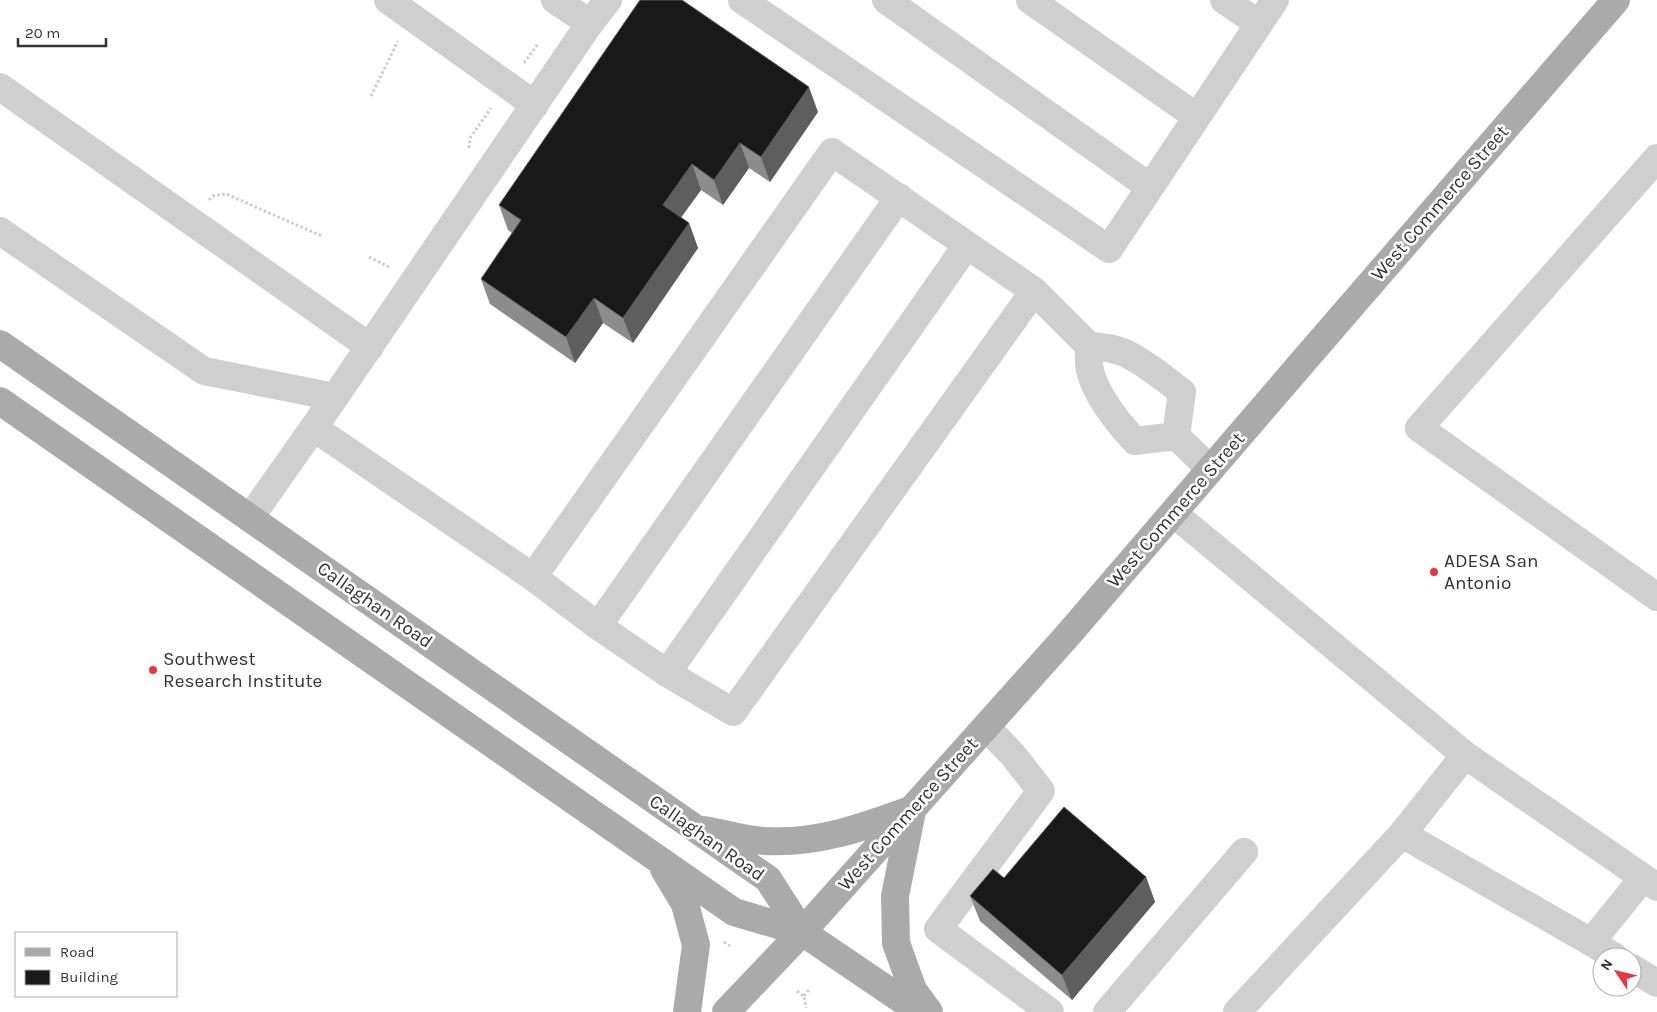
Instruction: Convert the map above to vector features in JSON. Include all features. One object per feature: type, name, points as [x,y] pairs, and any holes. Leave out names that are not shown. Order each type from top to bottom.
[{"type":"main road","name":"West Commerce Street","points":[[726,1012],[802,932],[1067,636],[1616,0]]},
{"type":"main road","name":"Callaghan Road","points":[[0,344],[768,879],[802,932]]},
{"type":"main road","points":[[0,401],[734,912],[802,932],[920,1012]]},
{"type":"main road","points":[[694,827],[764,841],[802,841],[852,831],[912,809]]},
{"type":"main road","points":[[912,809],[895,896],[896,943],[913,990],[929,1012]]},
{"type":"main road","points":[[657,860],[686,904],[696,945],[687,1012]]},
{"type":"lane","points":[[388,0],[536,105]]},
{"type":"lane","points":[[555,0],[590,23]]},
{"type":"lane","points":[[250,518],[336,397],[590,23],[608,0]]},
{"type":"lane","points":[[742,0],[1109,249],[1275,0]]},
{"type":"lane","points":[[886,0],[1150,187]]},
{"type":"lane","points":[[1030,0],[1197,117]]},
{"type":"lane","points":[[1224,0],[1259,24]]},
{"type":"lane","points":[[0,87],[370,347]]},
{"type":"lane","points":[[533,577],[832,152],[1034,291],[1089,346],[1110,348],[1128,354],[1182,392],[1176,436]]},
{"type":"lane","points":[[1657,158],[1419,428],[1657,597]]},
{"type":"lane","points":[[598,626],[899,197]]},
{"type":"lane","points":[[0,231],[204,371],[336,397]]},
{"type":"lane","points":[[667,673],[968,245]]},
{"type":"lane","points":[[314,428],[533,577],[598,626],[667,673],[733,712],[1034,291]]},
{"type":"lane","points":[[1089,346],[1090,369],[1096,385],[1108,406],[1135,441],[1176,436]]},
{"type":"lane","points":[[1176,436],[1210,470]]},
{"type":"lane","points":[[1173,513],[1466,754],[1650,882],[1592,942]]},
{"type":"lane","points":[[986,727],[1013,755],[1041,791],[938,929],[1050,1012]]},
{"type":"lane","points":[[1237,1012],[1402,834],[1466,754]]},
{"type":"lane","points":[[1402,834],[1600,947]]},
{"type":"lane","points":[[1107,1012],[1244,852]]},
{"type":"lane","points":[[1642,974],[1657,983]]},
{"type":"path","points":[[372,96],[410,16]]},
{"type":"path","points":[[192,222],[201,208],[213,196],[226,194],[322,236]]},
{"type":"path","points":[[804,996],[809,990]]},
{"type":"path","points":[[797,991],[804,996],[806,1008]]},
{"type":"building","points":[[640,0],[682,0],[809,87],[761,157],[740,143],[714,180],[692,164],[663,205],[689,223],[623,318],[594,298],[566,337],[481,279],[521,220],[499,205]]},
{"type":"building","points":[[1064,807],[1146,877],[1062,975],[970,896],[993,869],[1004,878]]},
{"type":"place","name":"ADESA San Antonio","points":[[1434,572]]},
{"type":"place","name":"Southwest Research Institute","points":[[153,670]]}]
